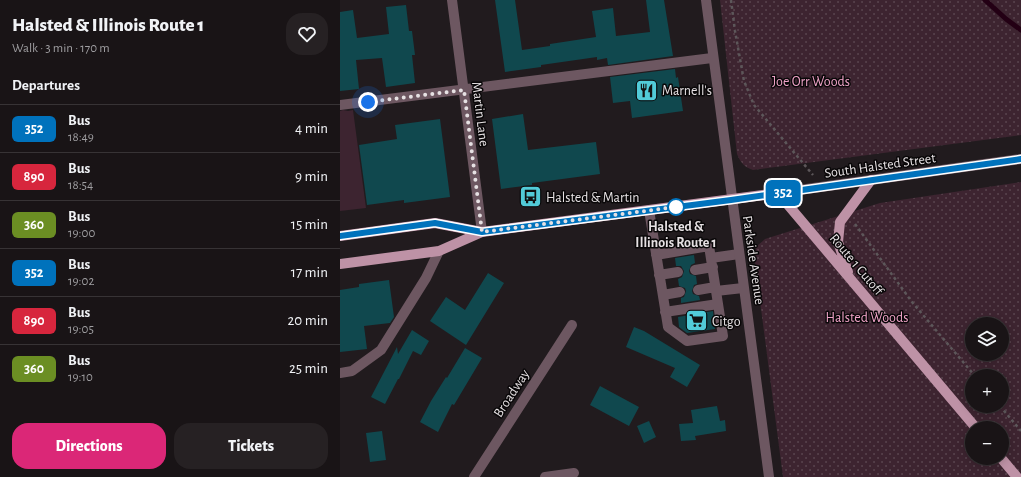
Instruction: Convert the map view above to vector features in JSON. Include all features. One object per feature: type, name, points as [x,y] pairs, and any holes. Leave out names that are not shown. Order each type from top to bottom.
[{"type":"main road","points":[[849,276],[838,242],[840,222],[871,180]]},
{"type":"main road","name":"South Halsted Street","points":[[340,264],[439,251],[482,232],[778,193]]},
{"type":"main road","name":"Route 1 Cutoff","points":[[778,193],[970,421]]},
{"type":"main road","name":"South Halsted Street","points":[[340,236],[435,223],[482,232]]},
{"type":"main road","points":[[1007,465],[1017,477]]},
{"type":"street","name":"Martin Lane","points":[[452,0],[482,232]]},
{"type":"street","name":"Parkside Avenue","points":[[706,0],[712,58],[769,477]]},
{"type":"street","points":[[340,106],[712,58]]},
{"type":"street","name":"South Halsted Street","points":[[778,193],[1021,159]]},
{"type":"street","points":[[649,210],[662,295],[668,327],[687,341],[722,336],[710,246],[656,255]]},
{"type":"street","points":[[340,373],[352,371],[381,350],[426,278],[439,251]]},
{"type":"street","points":[[695,270],[739,254]]},
{"type":"street","points":[[659,275],[678,272]]},
{"type":"street","points":[[698,290],[743,288]]},
{"type":"street","points":[[662,295],[680,292]]},
{"type":"street","points":[[665,312],[718,304]]},
{"type":"street","name":"Broadway","points":[[474,477],[572,325]]},
{"type":"street","points":[[545,477],[574,473]]},
{"type":"path","points":[[731,0],[744,81],[754,106],[803,163]]},
{"type":"path","points":[[854,223],[912,302],[969,369]]},
{"type":"path","points":[[1006,413],[1021,430]]},
{"type":"green space","name":"Joe Orr Woods","points":[[720,0],[1021,0],[1021,135],[753,170],[747,168],[737,154]]},
{"type":"green space","points":[[353,110],[366,208],[340,211],[340,111]]},
{"type":"green space","name":"Halsted Woods","points":[[1021,182],[1021,477],[783,477],[754,255],[757,246],[765,239],[880,203]]},
{"type":"building","points":[[495,0],[515,0],[522,50],[596,37],[592,11],[613,8],[616,36],[650,32],[646,0],[664,0],[673,56],[608,65],[607,58],[597,60],[597,57],[505,72]]},
{"type":"building","points":[[406,5],[409,31],[412,31],[415,55],[412,55],[415,83],[386,87],[382,58],[356,60],[359,89],[340,91],[340,12],[353,10],[357,38],[389,34],[386,7]]},
{"type":"building","name":"Marnell's","points":[[675,69],[676,78],[678,77],[683,111],[632,118],[630,101],[613,103],[610,77]]},
{"type":"building","points":[[523,114],[528,150],[596,142],[600,174],[532,183],[532,185],[501,189],[492,119]]},
{"type":"building","points":[[440,119],[450,197],[404,203],[404,200],[367,205],[359,145],[397,139],[395,125]]},
{"type":"building","points":[[694,255],[695,263],[691,265],[689,271],[690,274],[696,276],[697,284],[694,285],[692,291],[693,294],[699,296],[700,300],[681,303],[681,298],[684,297],[686,291],[685,288],[679,286],[678,279],[682,277],[684,271],[681,266],[676,266],[675,258]]},
{"type":"building","points":[[488,273],[504,283],[466,345],[430,321],[446,297],[465,310]]},
{"type":"building","points":[[389,280],[394,317],[390,323],[364,326],[367,349],[340,352],[340,290],[359,287],[359,284]]},
{"type":"building","name":"Citgo","points":[[713,311],[715,329],[687,333],[679,327],[678,317]]},
{"type":"building","points":[[634,327],[644,331],[700,365],[687,387],[670,377],[675,368],[626,347]]},
{"type":"building","points":[[412,330],[429,341],[421,355],[413,351],[385,404],[371,397],[397,347],[398,354]]},
{"type":"building","points":[[465,348],[482,358],[454,405],[452,404],[438,432],[420,422],[431,401]]},
{"type":"building","points":[[600,386],[639,407],[629,426],[590,405]]},
{"type":"building","points":[[717,406],[720,421],[725,420],[726,431],[695,436],[696,440],[681,441],[679,424],[693,423],[691,410]]},
{"type":"building","points":[[649,421],[656,437],[644,443],[637,426]]},
{"type":"building","points":[[382,431],[386,460],[370,462],[366,433]]},
{"type":"waterway","points":[[985,0],[1021,30]]},
{"type":"bus line","name":"352","points":[[340,236],[435,223],[482,232],[731,200],[1021,159]]},
{"type":"place","name":"Marnell's","points":[[646,90]]},
{"type":"place","name":"Halsted & Martin","points":[[530,197]]},
{"type":"place","name":"Halsted & Illinois Route 1","points":[[676,207]]},
{"type":"place","name":"Citgo","points":[[697,321]]},
{"type":"route","points":[[368,102],[464,90],[482,232],[676,207]]}]
